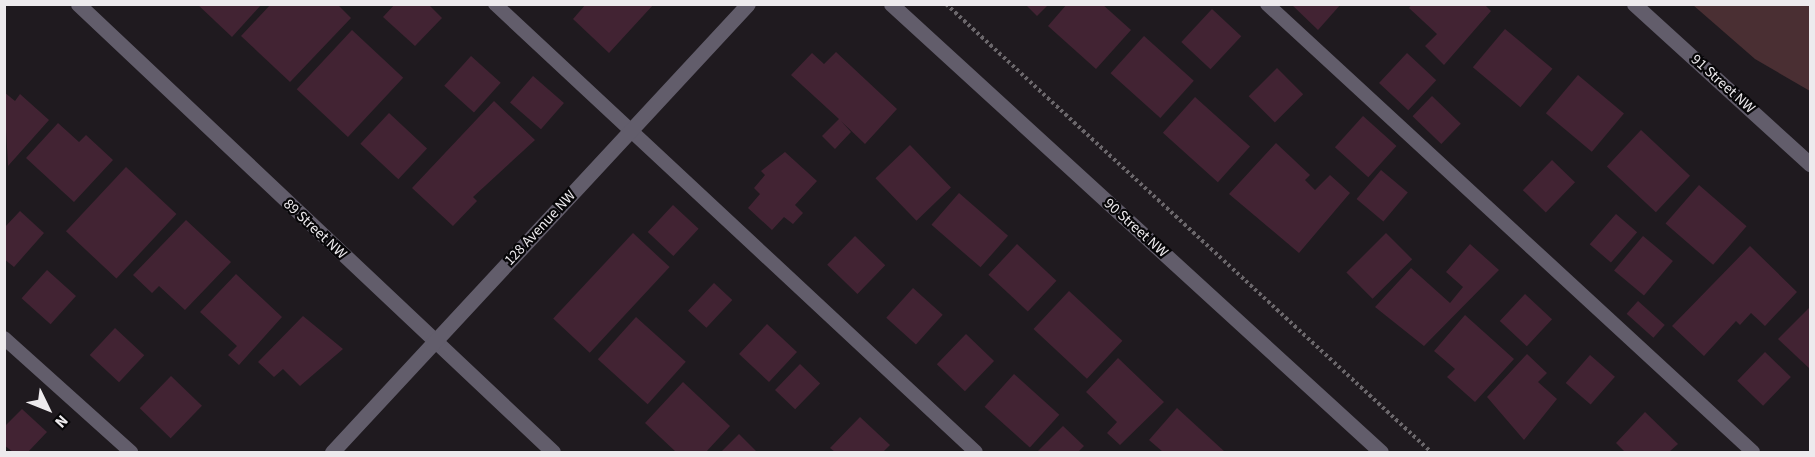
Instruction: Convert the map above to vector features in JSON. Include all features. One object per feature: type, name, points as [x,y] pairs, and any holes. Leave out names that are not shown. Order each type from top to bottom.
[{"type":"street","name":"89 Street NW","points":[[78,4],[553,453]]},
{"type":"street","name":"128 Avenue NW","points":[[332,453],[748,4]]},
{"type":"street","name":"90 Street NW","points":[[891,4],[1381,453]]},
{"type":"street","name":"91 Street NW","points":[[1634,4],[1810,165]]},
{"type":"lane","points":[[495,4],[633,128],[976,453]]},
{"type":"lane","points":[[1268,4],[1753,453]]},
{"type":"lane","points":[[4,338],[130,453]]},
{"type":"path","points":[[946,4],[1431,453]]},
{"type":"shaded area","points":[[1693,5],[1810,5],[1810,91],[1755,59]]},
{"type":"building","points":[[197,4],[262,4],[232,37]]},
{"type":"building","points":[[271,4],[337,4],[351,18],[290,82],[241,36]]},
{"type":"building","points":[[395,4],[428,4],[442,18],[415,46],[383,17]]},
{"type":"building","points":[[586,4],[654,4],[609,53],[573,19]]},
{"type":"building","points":[[1025,4],[1049,4],[1037,16]]},
{"type":"building","points":[[1067,4],[1102,4],[1131,30],[1096,69],[1048,26]]},
{"type":"building","points":[[1291,4],[1341,4],[1318,30]]},
{"type":"building","points":[[1412,4],[1484,4],[1491,11],[1444,65],[1425,46],[1437,34],[1409,8]]},
{"type":"building","points":[[1212,9],[1241,36],[1211,69],[1181,42]]},
{"type":"building","points":[[1505,29],[1552,69],[1520,107],[1473,67]]},
{"type":"building","points":[[352,30],[403,78],[348,137],[297,89]]},
{"type":"building","points":[[1144,36],[1194,81],[1160,118],[1111,73]]},
{"type":"building","points":[[836,52],[897,109],[865,144],[841,121],[851,132],[835,149],[822,136],[839,119],[791,75],[812,53],[824,64]]},
{"type":"building","points":[[1407,53],[1436,80],[1408,110],[1379,83]]},
{"type":"building","points":[[471,56],[501,83],[474,112],[444,86]]},
{"type":"building","points":[[1277,68],[1303,94],[1275,122],[1249,96]]},
{"type":"building","points":[[1578,75],[1624,114],[1592,152],[1546,113]]},
{"type":"building","points":[[533,76],[564,103],[541,129],[510,102]]},
{"type":"building","points":[[4,92],[15,101],[20,94],[49,120],[8,166]]},
{"type":"building","points":[[1432,96],[1461,124],[1441,144],[1413,116]]},
{"type":"building","points":[[1195,97],[1250,147],[1218,182],[1163,133]]},
{"type":"building","points":[[494,101],[535,140],[473,197],[477,201],[453,226],[412,188]]},
{"type":"building","points":[[389,113],[427,148],[398,179],[360,144]]},
{"type":"building","points":[[1363,116],[1396,146],[1368,177],[1335,147]]},
{"type":"building","points":[[58,123],[79,142],[86,135],[113,160],[74,202],[26,158]]},
{"type":"building","points":[[1641,130],[1690,176],[1656,212],[1607,167]]},
{"type":"building","points":[[1276,143],[1310,175],[1305,180],[1315,190],[1330,175],[1350,193],[1299,253],[1229,194]]},
{"type":"building","points":[[910,145],[951,187],[916,221],[875,178]]},
{"type":"building","points":[[785,152],[817,181],[795,205],[803,213],[793,224],[784,217],[772,230],[748,208],[760,194],[754,188],[765,175],[761,171]]},
{"type":"building","points":[[1552,160],[1575,182],[1546,212],[1523,190]]},
{"type":"building","points":[[126,167],[176,214],[116,278],[66,231]]},
{"type":"building","points":[[1381,170],[1408,192],[1383,222],[1357,199]]},
{"type":"building","points":[[1699,185],[1747,226],[1713,265],[1666,223]]},
{"type":"building","points":[[959,193],[1008,236],[981,267],[931,225]]},
{"type":"building","points":[[673,205],[699,229],[673,256],[648,232]]},
{"type":"building","points":[[20,211],[44,233],[14,267],[4,259],[4,228]]},
{"type":"building","points":[[1616,214],[1637,232],[1611,263],[1590,244]]},
{"type":"building","points":[[186,220],[231,262],[185,310],[159,286],[152,293],[133,275]]},
{"type":"building","points":[[633,233],[670,267],[590,353],[553,319]]},
{"type":"building","points":[[1386,233],[1412,259],[1373,299],[1346,273]]},
{"type":"building","points":[[855,236],[885,265],[857,294],[827,265]]},
{"type":"building","points":[[1643,236],[1673,261],[1644,296],[1614,270]]},
{"type":"building","points":[[1017,244],[1056,281],[1028,312],[988,275]]},
{"type":"building","points":[[1470,244],[1499,270],[1424,346],[1375,307],[1411,268],[1450,303],[1463,287],[1446,272]]},
{"type":"building","points":[[1750,246],[1797,292],[1765,326],[1751,313],[1740,325],[1736,321],[1704,356],[1672,326]]},
{"type":"building","points":[[47,270],[76,296],[51,324],[22,298]]},
{"type":"building","points":[[236,274],[282,317],[239,365],[228,355],[237,346],[200,312]]},
{"type":"building","points":[[714,283],[732,300],[706,328],[688,311]]},
{"type":"building","points":[[913,288],[943,315],[916,344],[886,318]]},
{"type":"building","points":[[1069,291],[1122,341],[1087,379],[1034,329]]},
{"type":"building","points":[[1525,294],[1552,319],[1527,346],[1500,321]]},
{"type":"building","points":[[1638,301],[1665,325],[1653,338],[1627,314]]},
{"type":"building","points":[[1810,307],[1810,369],[1778,339]]},
{"type":"building","points":[[1465,315],[1514,359],[1475,402],[1447,377],[1455,369],[1434,351]]},
{"type":"building","points":[[303,316],[343,349],[300,386],[283,369],[274,377],[258,362]]},
{"type":"building","points":[[636,317],[686,362],[648,404],[598,359]]},
{"type":"building","points":[[767,324],[797,352],[769,382],[739,354]]},
{"type":"building","points":[[115,328],[144,355],[119,382],[90,355]]},
{"type":"building","points":[[966,334],[994,361],[965,391],[937,364]]},
{"type":"building","points":[[1765,352],[1791,377],[1763,406],[1737,381]]},
{"type":"building","points":[[1527,354],[1547,373],[1538,382],[1557,399],[1524,440],[1487,397]]},
{"type":"building","points":[[1590,355],[1615,377],[1591,405],[1566,383]]},
{"type":"building","points":[[1118,358],[1164,402],[1120,445],[1107,433],[1117,422],[1086,392]]},
{"type":"building","points":[[800,364],[820,383],[795,409],[775,390]]},
{"type":"building","points":[[1014,374],[1059,415],[1030,448],[985,407]]},
{"type":"building","points":[[171,376],[202,406],[171,438],[140,408]]},
{"type":"building","points":[[683,382],[730,426],[706,452],[676,452],[645,423]]},
{"type":"building","points":[[1177,408],[1225,452],[1163,452],[1149,440]]},
{"type":"building","points":[[22,409],[47,432],[28,452],[13,452],[4,445],[4,427]]},
{"type":"building","points":[[1645,412],[1678,444],[1669,452],[1625,452],[1616,443]]},
{"type":"building","points":[[860,417],[890,445],[883,452],[835,452],[830,448]]},
{"type":"building","points":[[1063,426],[1084,446],[1078,452],[1037,452]]},
{"type":"building","points":[[739,434],[757,452],[721,452]]}]
